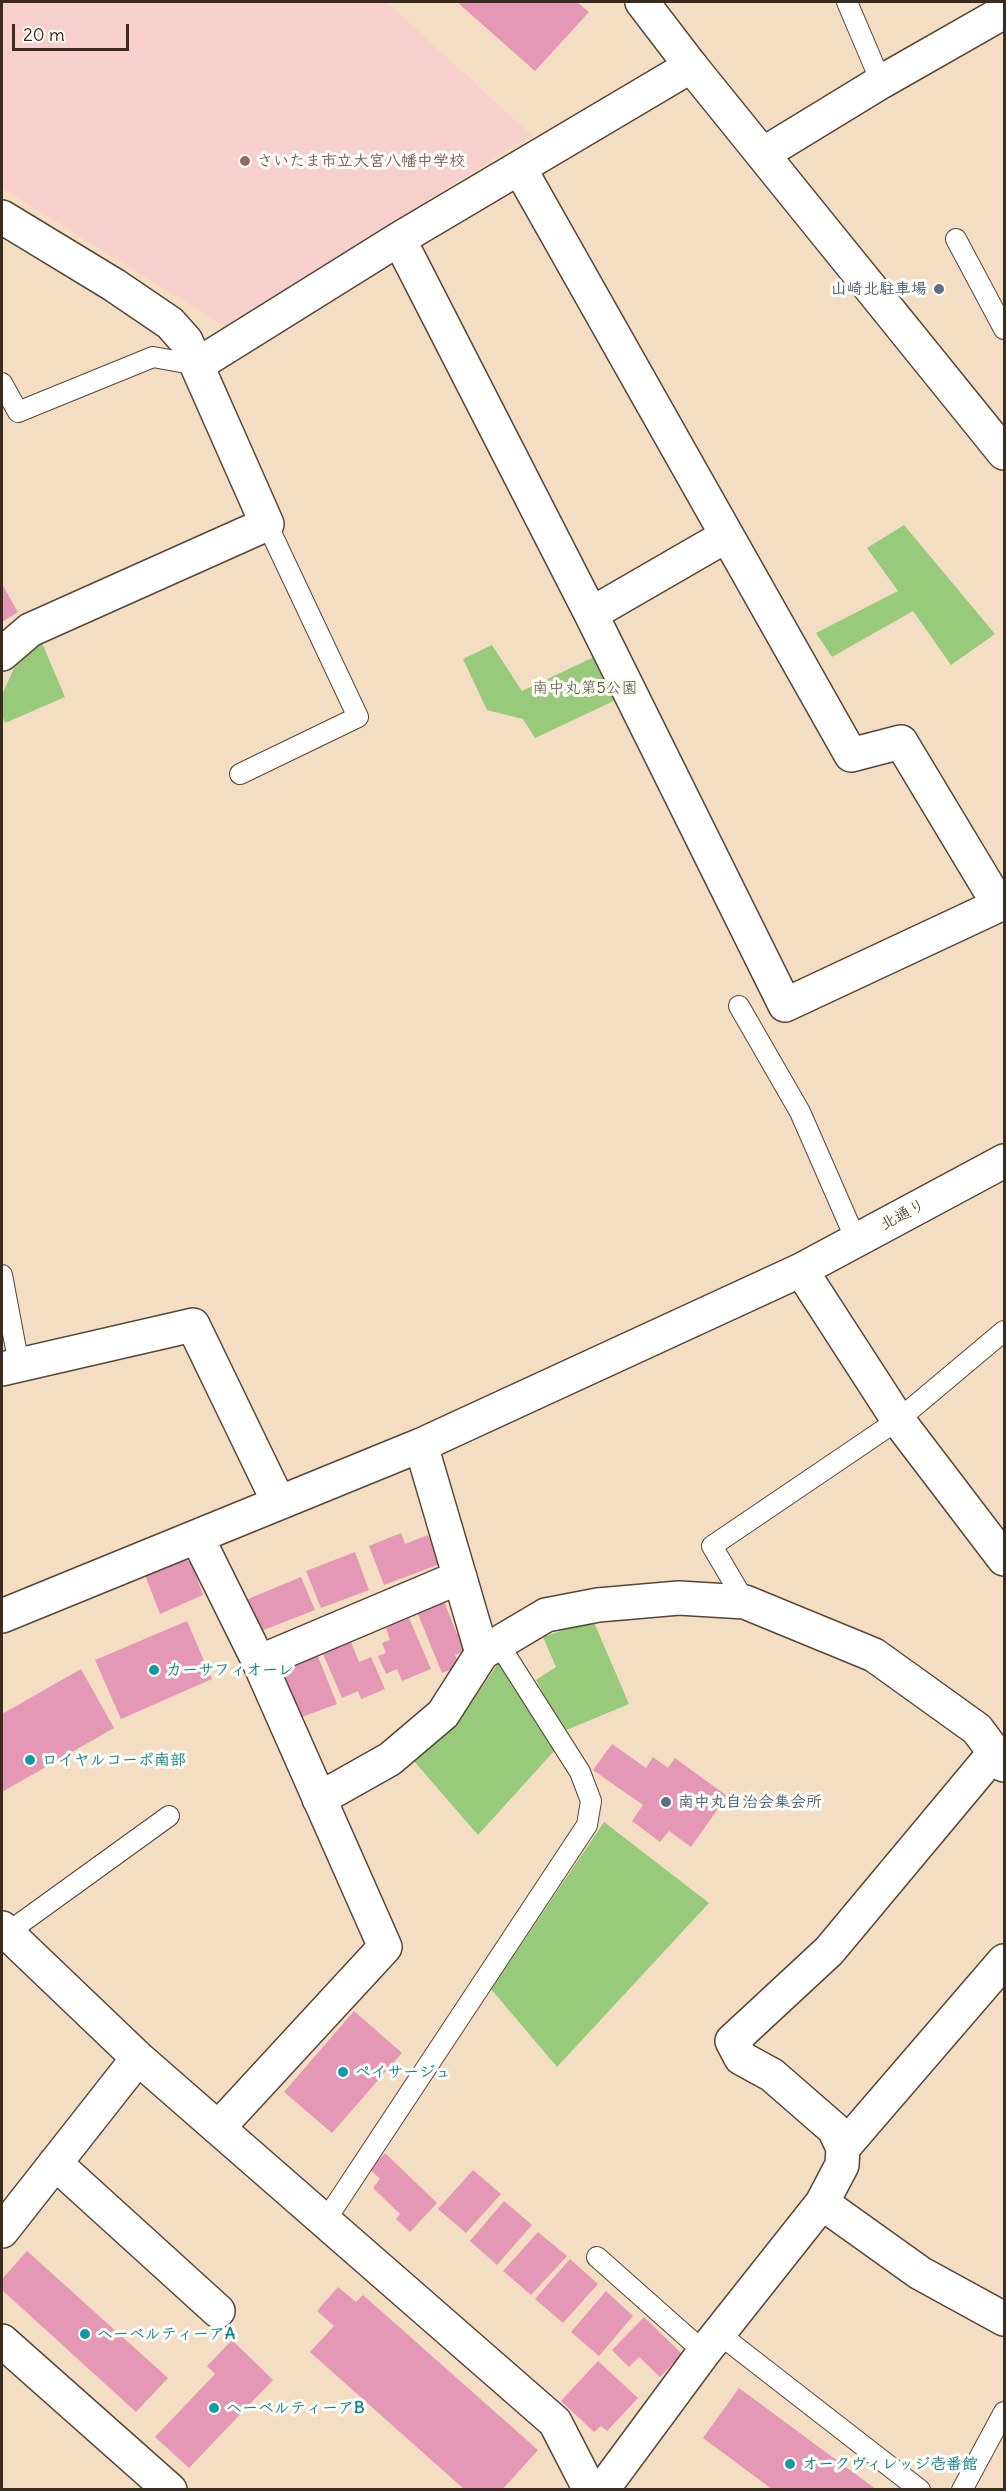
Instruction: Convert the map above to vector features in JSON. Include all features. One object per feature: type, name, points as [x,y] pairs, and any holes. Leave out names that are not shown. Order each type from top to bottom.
[{"type":"street","points":[[649,4],[691,66],[999,435]]},
{"type":"street","points":[[763,154],[881,82],[1005,12]]},
{"type":"street","points":[[197,365],[399,239],[691,66]]},
{"type":"street","points":[[399,239],[591,614],[785,1005],[999,905],[901,742],[851,755],[520,169]]},
{"type":"street","points":[[2,217],[114,285],[170,323],[186,341],[267,524],[30,630],[2,654]]},
{"type":"street","points":[[591,614],[726,536]]},
{"type":"street","name":"北通り","points":[[2,1616],[420,1444],[801,1270],[1003,1164]]},
{"type":"street","points":[[801,1270],[898,1420],[1005,1559]]},
{"type":"street","points":[[10,1367],[193,1325],[279,1503]]},
{"type":"street","points":[[420,1444],[459,1577],[490,1648]]},
{"type":"street","points":[[197,1537],[259,1662],[385,1947],[218,2128]]},
{"type":"street","points":[[259,1662],[459,1577]]},
{"type":"street","points":[[319,1799],[390,1760],[443,1714],[490,1648],[546,1615],[598,1605],[679,1598],[745,1602],[874,1655],[977,1729],[1000,1759],[828,1951],[732,2041],[741,2058],[772,2075],[834,2129],[843,2148],[842,2165],[822,2203],[711,2342],[602,2490]]},
{"type":"street","points":[[4,1931],[138,2058],[555,2422],[590,2490]]},
{"type":"street","points":[[843,2148],[1005,1961]]},
{"type":"street","points":[[2,2231],[138,2058]]},
{"type":"street","points":[[55,2163],[218,2311]]},
{"type":"street","points":[[822,2203],[920,2273],[1005,2319]]},
{"type":"street","points":[[2,2341],[170,2490]]},
{"type":"lane","points":[[847,2],[881,82]]},
{"type":"lane","points":[[956,239],[1005,329]]},
{"type":"lane","points":[[2,383],[18,412],[153,357],[197,365]]},
{"type":"lane","points":[[240,774],[358,717],[267,524]]},
{"type":"lane","points":[[739,1006],[800,1112],[856,1240]]},
{"type":"lane","points":[[2,1275],[10,1367]]},
{"type":"lane","points":[[745,1602],[712,1546],[898,1420],[1005,1331]]},
{"type":"lane","points":[[325,2221],[587,1825],[591,1801],[580,1772],[490,1648]]},
{"type":"lane","points":[[4,1931],[169,1816]]},
{"type":"lane","points":[[597,2257],[711,2342],[920,2490]]},
{"type":"lane","points":[[962,2490],[1005,2412]]},
{"type":"shaded area","name":"さいたま市立大宮八幡中学校","points":[[2,2],[387,2],[531,135],[227,328],[2,188]]},
{"type":"green space","points":[[904,525],[995,634],[951,665],[913,611],[832,657],[816,633],[898,591],[867,548]]},
{"type":"green space","points":[[42,643],[65,697],[5,723],[2,715],[2,695],[14,668]]},
{"type":"green space","name":"南中丸第5公園","points":[[492,645],[522,691],[596,656],[618,699],[535,738],[523,719],[487,710],[463,659]]},
{"type":"green space","points":[[593,1620],[629,1704],[564,1731],[536,1680],[556,1667],[543,1637]]},
{"type":"green space","points":[[499,1662],[555,1750],[478,1835],[413,1760],[459,1721]]},
{"type":"green space","points":[[604,1822],[709,1903],[557,2067],[491,1989]]},
{"type":"building","points":[[457,2],[577,2],[589,12],[535,71]]},
{"type":"building","points":[[2,584],[18,612],[2,622]]},
{"type":"building","points":[[401,1533],[405,1544],[428,1535],[440,1564],[384,1585],[369,1546]]},
{"type":"building","points":[[355,1552],[369,1590],[321,1608],[306,1571]]},
{"type":"building","points":[[176,1557],[191,1562],[203,1595],[160,1614],[143,1570]]},
{"type":"building","points":[[301,1577],[315,1610],[261,1631],[248,1599]]},
{"type":"building","points":[[444,1601],[457,1634],[464,1632],[471,1649],[455,1655],[460,1666],[442,1673],[417,1612]]},
{"type":"building","points":[[409,1618],[431,1669],[402,1681],[397,1669],[386,1674],[378,1656],[386,1653],[382,1643],[390,1640],[386,1628]]},
{"type":"building","name":"カーサフィオーレ","points":[[187,1621],[212,1679],[121,1719],[95,1660]]},
{"type":"building","points":[[351,1642],[359,1662],[371,1657],[385,1689],[361,1699],[358,1691],[342,1698],[323,1654]]},
{"type":"building","points":[[317,1654],[337,1704],[299,1718],[283,1676],[286,1675],[283,1667]]},
{"type":"building","name":"ロイヤルコーポ南部","points":[[81,1669],[114,1728],[2,1792],[2,1714]]},
{"type":"building","points":[[612,1744],[646,1768],[653,1757],[668,1768],[675,1758],[727,1796],[691,1847],[669,1831],[660,1842],[632,1821],[643,1805],[593,1770]]},
{"type":"building","name":"ペイサージュ","points":[[354,2011],[402,2053],[332,2133],[284,2092]]},
{"type":"building","points":[[385,2153],[437,2203],[410,2232],[396,2219],[400,2214],[373,2188],[380,2179],[370,2169]]},
{"type":"building","points":[[473,2170],[501,2194],[466,2233],[438,2209]]},
{"type":"building","points":[[504,2201],[532,2225],[497,2265],[470,2241]]},
{"type":"building","points":[[538,2232],[567,2256],[531,2295],[503,2271]]},
{"type":"building","name":"ヘーベルティーアA","points":[[27,2251],[168,2378],[136,2412],[2,2290],[2,2279]]},
{"type":"building","points":[[570,2259],[598,2284],[563,2323],[535,2299]]},
{"type":"building","points":[[338,2287],[356,2302],[363,2295],[538,2450],[502,2490],[465,2490],[310,2352],[334,2326],[317,2311]]},
{"type":"building","points":[[606,2291],[633,2316],[599,2356],[571,2332]]},
{"type":"building","points":[[644,2317],[682,2354],[660,2377],[639,2357],[629,2367],[612,2350]]},
{"type":"building","name":"ヘーベルティーアB","points":[[232,2340],[273,2380],[189,2468],[155,2437],[215,2374],[207,2366]]},
{"type":"building","points":[[598,2361],[638,2398],[607,2431],[601,2426],[594,2432],[561,2401]]},
{"type":"building","name":"オークヴィレッジ壱番館","points":[[739,2388],[877,2490],[773,2490],[703,2438]]},
{"type":"place","name":"さいたま市立大宮八幡中学校","points":[[245,161]]},
{"type":"place","name":"山崎北駐車場","points":[[939,289]]},
{"type":"place","name":"カーサフィオーレ","points":[[154,1670]]},
{"type":"place","name":"ロイヤルコーポ南部","points":[[30,1760]]},
{"type":"place","name":"南中丸自治会集会所","points":[[666,1802]]},
{"type":"place","name":"ペイサージュ","points":[[343,2072]]},
{"type":"place","name":"ヘーベルティーアA","points":[[85,2334]]},
{"type":"place","name":"ヘーベルティーアB","points":[[214,2408]]},
{"type":"place","name":"オークヴィレッジ壱番館","points":[[790,2464]]}]
